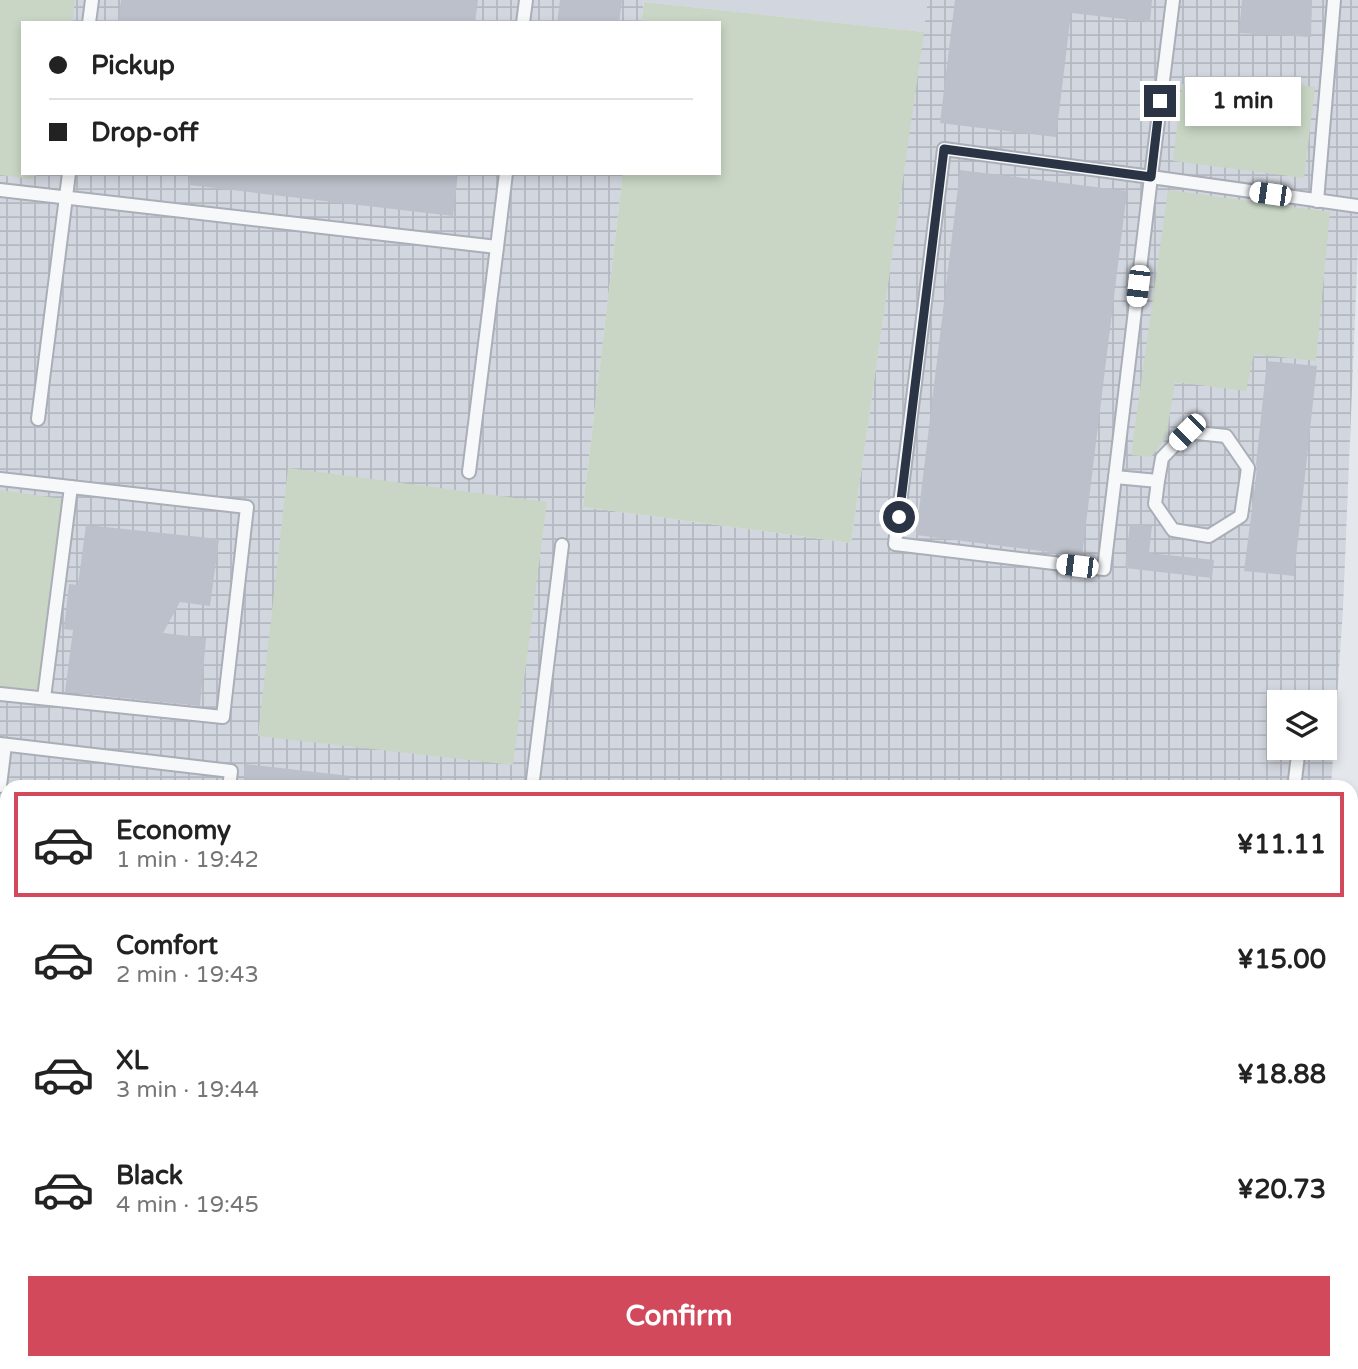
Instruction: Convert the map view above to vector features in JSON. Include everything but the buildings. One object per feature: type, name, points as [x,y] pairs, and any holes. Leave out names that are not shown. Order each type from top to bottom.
[{"type":"lane","points":[[89,21],[92,0]]},
{"type":"lane","points":[[523,21],[526,0]]},
{"type":"lane","points":[[1172,0],[1151,177],[1104,569],[895,544],[944,149],[1151,177],[1317,201],[1358,206]]},
{"type":"lane","points":[[1317,201],[1334,0]]},
{"type":"lane","points":[[38,419],[69,175]]},
{"type":"lane","points":[[470,472],[506,175]]},
{"type":"lane","points":[[0,190],[497,247]]},
{"type":"lane","points":[[1187,432],[1226,436],[1248,468],[1241,516],[1209,536],[1173,530],[1155,504],[1158,481],[1162,457],[1187,432]]},
{"type":"lane","points":[[1115,477],[1158,481]]},
{"type":"lane","points":[[0,479],[247,507],[223,717],[0,694]]},
{"type":"lane","points":[[44,698],[71,487]]},
{"type":"lane","points":[[533,780],[562,544]]},
{"type":"lane","points":[[0,780],[3,744],[231,772],[230,780]]},
{"type":"lane","points":[[1295,780],[1297,760]]},
{"type":"shaded area","points":[[0,0],[644,0],[641,21],[21,21],[21,175],[623,175],[583,507],[851,543],[928,0],[1358,0],[1358,245],[1337,698],[1337,690],[1267,690],[1267,760],[1333,760],[1331,780],[0,780]]},
{"type":"shaded area","points":[[644,0],[928,0],[924,32]]},
{"type":"green space","points":[[0,0],[75,0],[72,21],[21,21],[21,175],[36,175],[31,179],[0,175]]},
{"type":"green space","points":[[644,2],[924,32],[851,543],[583,507],[623,175],[721,175],[721,21],[641,21]]},
{"type":"green space","points":[[1182,84],[1259,96],[1293,84],[1315,87],[1304,178],[1173,161]]},
{"type":"green space","points":[[1168,190],[1330,212],[1316,361],[1254,354],[1246,391],[1175,382],[1166,438],[1151,457],[1131,455]]},
{"type":"green space","points":[[288,468],[547,502],[513,765],[258,736]]},
{"type":"green space","points":[[0,490],[62,499],[37,692],[0,688]]},
{"type":"route","points":[[899,517],[944,149],[1151,177],[1160,101]]}]
